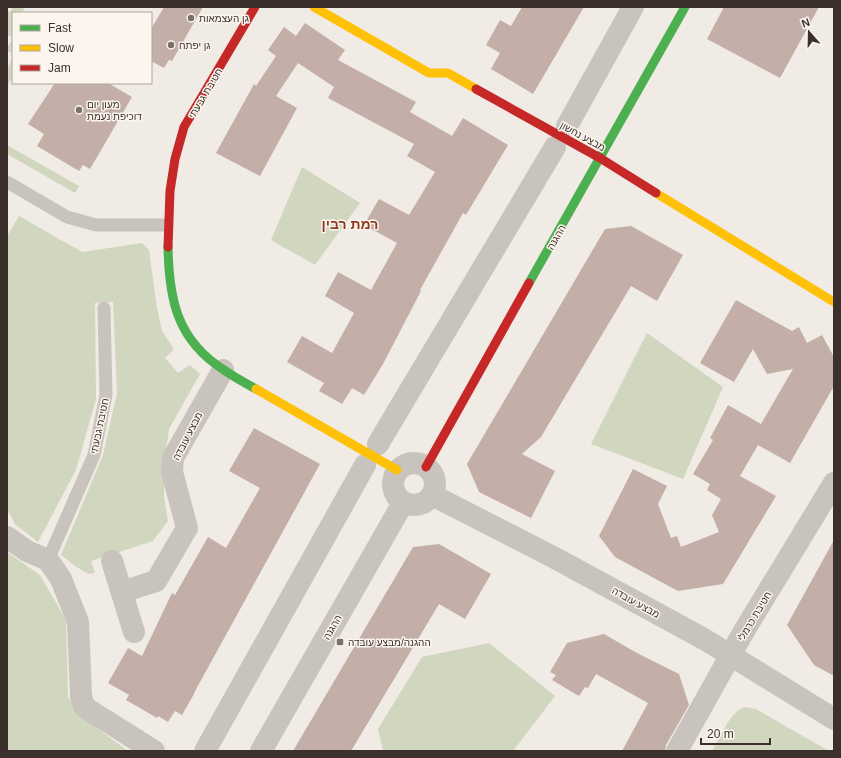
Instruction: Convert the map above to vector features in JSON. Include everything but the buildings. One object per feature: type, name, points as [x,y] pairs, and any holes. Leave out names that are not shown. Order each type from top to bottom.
[{"type":"street","name":"חטיבת גבעתי","points":[[167,225],[170,185],[179,142],[184,127],[255,7]]},
{"type":"street","name":"מבצע נחשון","points":[[314,7],[429,73],[448,73],[600,158],[834,302]]},
{"type":"street","points":[[567,126],[633,7]]},
{"type":"street","name":"ההגנה","points":[[426,467],[685,7]]},
{"type":"street","points":[[378,444],[555,147]]},
{"type":"street","points":[[167,225],[172,295],[178,317],[191,341],[223,370],[398,470]]},
{"type":"street","name":"מבצע עובדה","points":[[122,592],[156,581],[187,528],[172,472],[173,458],[223,370]]},
{"type":"street","points":[[409,463],[423,464],[426,467],[433,474],[435,481],[432,495],[427,501],[414,506],[403,503],[396,496],[393,490],[393,476],[398,470],[409,463]]},
{"type":"street","points":[[205,751],[365,465]]},
{"type":"street","name":"חטיבת כרמלי","points":[[677,751],[730,655],[834,483]]},
{"type":"street","name":"מבצע עובדה","points":[[432,495],[569,565],[704,639],[834,719]]},
{"type":"street","name":"ההגנה","points":[[261,751],[403,503]]},
{"type":"street","points":[[7,537],[27,551],[48,560],[61,579],[78,622],[81,690],[82,702],[84,706],[88,710],[154,751]]},
{"type":"street","points":[[112,561],[134,632]]},
{"type":"lane","points":[[7,182],[67,217],[96,225],[167,225]]},
{"type":"lane","name":"חטיבת גבעתי","points":[[48,560],[94,455],[106,395],[104,308]]},
{"type":"green space","points":[[13,7],[25,7],[22,12],[12,12],[12,38],[7,35],[7,10],[10,12]]},
{"type":"green space","points":[[12,40],[12,54],[7,51],[7,48]]},
{"type":"green space","points":[[12,59],[12,78],[7,86],[7,69]]},
{"type":"green space","points":[[7,145],[79,186],[75,193],[7,154]]},
{"type":"green space","points":[[302,167],[360,203],[315,265],[271,240]]},
{"type":"green space","points":[[19,216],[82,252],[142,243],[149,250],[157,308],[162,331],[174,349],[165,358],[178,373],[190,365],[200,374],[169,429],[164,464],[164,497],[168,521],[153,541],[91,561],[95,573],[88,574],[61,555],[103,455],[117,393],[113,302],[95,303],[96,399],[76,470],[38,542],[15,524],[7,509],[7,236]]},
{"type":"green space","points":[[647,333],[723,387],[683,479],[591,444]]},
{"type":"green space","points":[[7,552],[40,575],[66,620],[68,698],[98,729],[128,751],[7,751]]},
{"type":"green space","points":[[489,643],[555,696],[513,751],[383,751],[378,729],[422,657]]},
{"type":"green space","points":[[745,707],[756,709],[829,751],[712,751],[722,732],[735,713]]},
{"type":"traffic: fast","points":[[529,283],[685,7]]},
{"type":"traffic: fast","points":[[168,247],[174,301],[186,332],[196,346],[208,358],[224,370],[256,389]]},
{"type":"traffic: slow","points":[[314,7],[429,73],[448,73],[476,89]]},
{"type":"traffic: slow","points":[[656,193],[834,302]]},
{"type":"traffic: slow","points":[[256,389],[397,470]]},
{"type":"traffic: jam","points":[[168,247],[170,191],[175,159],[184,127],[255,7]]},
{"type":"traffic: jam","points":[[476,89],[600,158],[656,193]]},
{"type":"traffic: jam","points":[[426,467],[529,283]]},
{"type":"place","name":"גן העצמאות","points":[[191,18]]},
{"type":"place","name":"גן יפתח","points":[[171,45]]},
{"type":"place","name":"מעון יום דוכיפת נעמת","points":[[79,110]]},
{"type":"place","name":"ההגנה/מבצע עובדה","points":[[340,642]]},
{"type":"district","name":"רמת רבין","points":[[350,224]]}]
